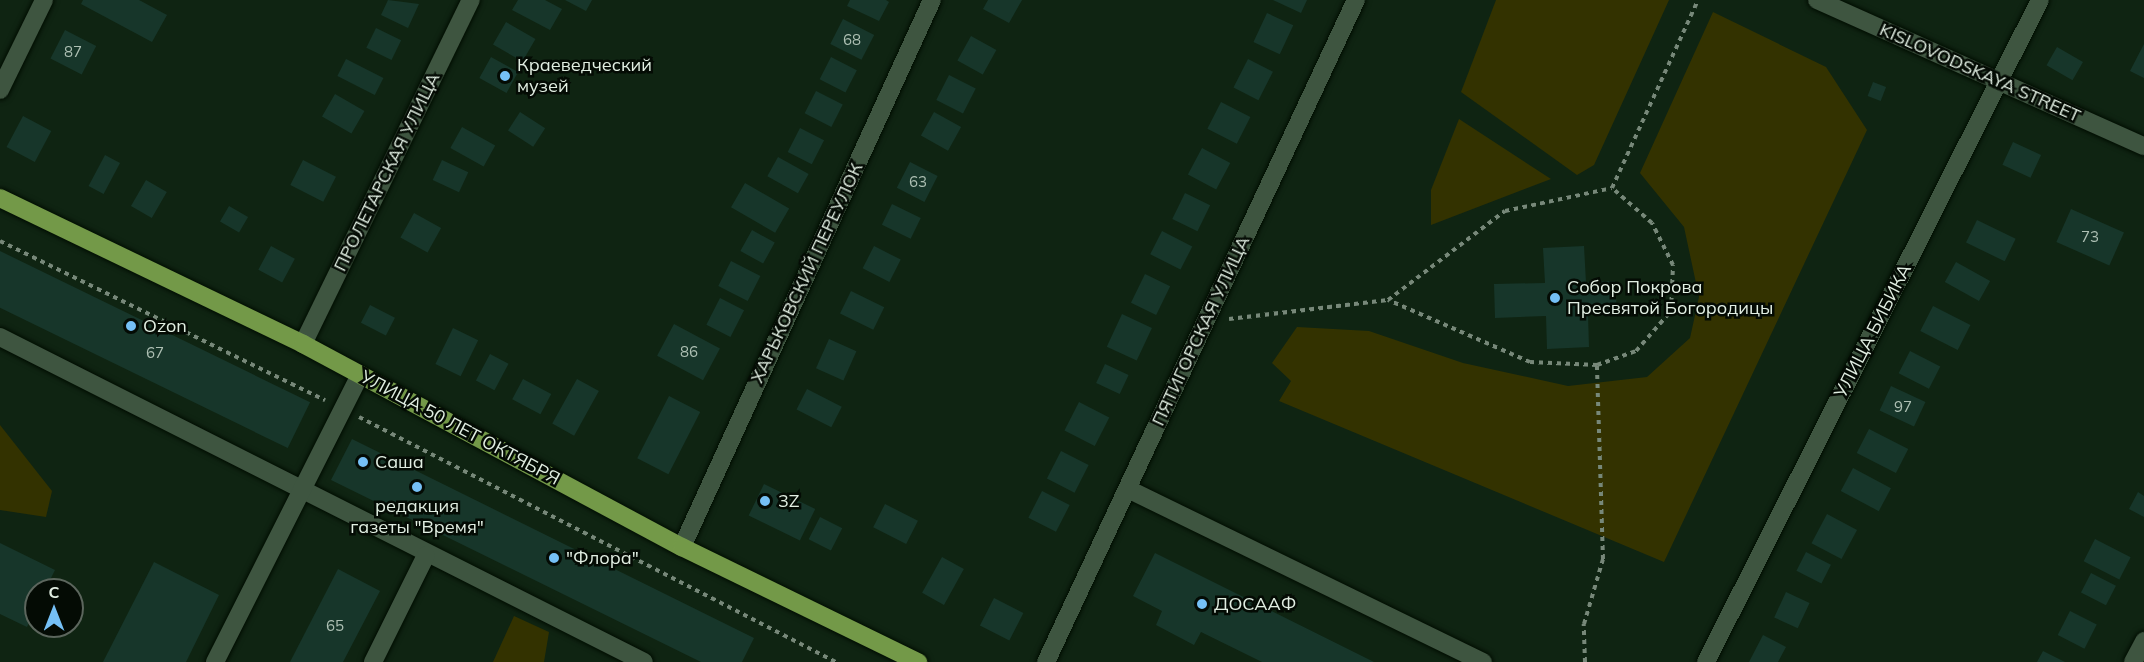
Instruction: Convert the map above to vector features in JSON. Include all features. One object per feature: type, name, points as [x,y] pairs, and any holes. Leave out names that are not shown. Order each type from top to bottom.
[{"type":"main road","name":"УЛИЦА 50 ЛЕТ ОКТЯБРЯ","points":[[0,198],[303,344],[682,547],[918,662]]},
{"type":"street","points":[[0,90],[44,0]]},
{"type":"street","name":"ПРОЛЕТАРСКАЯ УЛИЦА","points":[[303,344],[471,0]]},
{"type":"street","name":"ХАРЬКОВСКИЙ ПЕРЕУЛОК","points":[[682,547],[932,0]]},
{"type":"street","name":"ПЯТИГОРСКАЯ УЛИЦА","points":[[1046,662],[1356,0]]},
{"type":"street","name":"KISLOVODSKAYA STREET","points":[[1817,0],[2144,146]]},
{"type":"street","name":"УЛИЦА БИБИКА","points":[[1706,662],[2040,0]]},
{"type":"street","points":[[0,337],[303,487],[426,555],[644,662]]},
{"type":"street","points":[[215,662],[360,375]]},
{"type":"street","points":[[1128,489],[1483,662]]},
{"type":"street","points":[[373,662],[426,555]]},
{"type":"street","points":[[2133,662],[2144,641]]},
{"type":"path","points":[[1612,188],[1698,0]]},
{"type":"path","points":[[1205,323],[1388,300],[1505,212],[1612,188]]},
{"type":"path","points":[[1388,300],[1530,362],[1597,365],[1636,351],[1671,311],[1673,265],[1652,223],[1612,188]]},
{"type":"path","points":[[0,241],[343,409],[836,662]]},
{"type":"path","points":[[1585,662],[1584,624],[1603,559],[1597,365]]},
{"type":"shaded area","points":[[1496,0],[1669,0],[1594,165],[1577,175],[1461,92]]},
{"type":"shaded area","points":[[1713,12],[1826,67],[1867,130],[1664,562],[1279,401],[1291,381],[1272,363],[1297,327],[1369,331],[1463,363],[1568,386],[1647,377],[1690,338],[1699,297],[1684,227],[1640,173]]},
{"type":"shaded area","points":[[1459,119],[1551,179],[1431,225],[1431,190]]},
{"type":"shaded area","points":[[0,425],[52,491],[46,517],[0,510]]},
{"type":"shaded area","points":[[514,616],[549,632],[544,662],[493,662]]},
{"type":"building","points":[[83,0],[139,0],[167,15],[152,42],[81,4]]},
{"type":"building","points":[[388,0],[419,4],[408,28],[381,15]]},
{"type":"building","points":[[518,0],[545,0],[562,9],[550,30],[512,10]]},
{"type":"building","points":[[565,0],[592,0],[586,11]]},
{"type":"building","points":[[850,0],[886,0],[889,2],[879,21],[847,6]]},
{"type":"building","points":[[988,0],[1022,0],[1009,23],[983,9]]},
{"type":"building","points":[[1273,0],[1307,0],[1301,13]]},
{"type":"building","points":[[1267,13],[1293,25],[1280,54],[1253,42]]},
{"type":"building","points":[[843,19],[874,35],[861,60],[830,44]]},
{"type":"building","points":[[506,22],[535,39],[522,62],[493,45]]},
{"type":"building","points":[[376,28],[401,40],[392,60],[366,48]]},
{"type":"building","points":[[65,30],[96,46],[82,74],[50,59]]},
{"type":"building","points":[[971,36],[996,50],[983,75],[957,60]]},
{"type":"building","points":[[2144,44],[2144,78],[2130,71]]},
{"type":"building","points":[[2057,47],[2083,62],[2072,80],[2046,65]]},
{"type":"building","points":[[491,57],[518,72],[506,93],[479,78]]},
{"type":"building","points":[[831,57],[857,70],[845,92],[820,79]]},
{"type":"building","points":[[346,59],[383,78],[375,95],[337,76]]},
{"type":"building","points":[[1248,59],[1273,72],[1258,100],[1233,88]]},
{"type":"building","points":[[949,75],[976,89],[963,114],[936,100]]},
{"type":"building","points":[[1873,82],[1886,87],[1881,101],[1868,96]]},
{"type":"building","points":[[816,91],[843,105],[831,127],[805,113]]},
{"type":"building","points":[[335,94],[364,111],[351,134],[322,117]]},
{"type":"building","points":[[1221,102],[1250,117],[1237,144],[1207,129]]},
{"type":"building","points":[[520,112],[545,128],[533,147],[508,130]]},
{"type":"building","points":[[934,112],[961,127],[948,151],[921,136]]},
{"type":"building","points":[[23,116],[51,131],[35,162],[7,147]]},
{"type":"building","points":[[462,127],[495,145],[484,166],[450,148]]},
{"type":"building","points":[[800,128],[824,140],[812,164],[788,152]]},
{"type":"building","points":[[2013,142],[2041,155],[2031,178],[2002,165]]},
{"type":"building","points":[[1202,148],[1230,163],[1216,190],[1188,174]]},
{"type":"building","points":[[105,155],[120,163],[104,194],[89,186]]},
{"type":"building","points":[[778,157],[809,174],[798,193],[767,176]]},
{"type":"building","points":[[303,160],[336,177],[323,202],[290,185]]},
{"type":"building","points":[[442,160],[468,172],[459,192],[433,180]]},
{"type":"building","points":[[910,162],[938,176],[924,202],[897,188]]},
{"type":"building","points":[[146,180],[167,192],[152,218],[131,206]]},
{"type":"building","points":[[745,183],[789,208],[775,233],[731,207]]},
{"type":"building","points":[[1185,193],[1210,205],[1197,231],[1172,219]]},
{"type":"building","points":[[892,204],[921,218],[911,239],[882,225]]},
{"type":"building","points":[[229,206],[248,217],[239,233],[220,222]]},
{"type":"building","points":[[2071,209],[2124,233],[2109,265],[2056,242]]},
{"type":"building","points":[[414,213],[441,228],[428,253],[400,237]]},
{"type":"building","points":[[1977,220],[2016,239],[2005,261],[1966,242]]},
{"type":"building","points":[[752,230],[775,243],[763,264],[740,251]]},
{"type":"building","points":[[1162,231],[1192,246],[1180,270],[1150,254]]},
{"type":"building","points":[[271,246],[295,259],[282,283],[258,270]]},
{"type":"building","points":[[874,246],[901,260],[889,282],[863,268]]},
{"type":"building","name":"Собор Покрова Пресвятой Богородицы","points":[[1584,246],[1586,282],[1615,281],[1617,313],[1588,314],[1589,347],[1547,349],[1546,316],[1495,318],[1494,284],[1545,283],[1543,248]]},
{"type":"building","points":[[0,251],[310,402],[288,448],[0,308]]},
{"type":"building","points":[[731,261],[760,276],[748,301],[718,286]]},
{"type":"building","points":[[1956,262],[1990,281],[1979,301],[1945,282]]},
{"type":"building","points":[[1145,274],[1170,286],[1156,315],[1131,303]]},
{"type":"building","points":[[851,291],[884,307],[873,330],[840,313]]},
{"type":"building","points":[[720,298],[744,310],[730,337],[706,325]]},
{"type":"building","points":[[370,305],[395,318],[386,336],[361,323]]},
{"type":"building","points":[[1933,306],[1970,325],[1958,350],[1920,331]]},
{"type":"building","points":[[1122,314],[1152,328],[1137,361],[1107,347]]},
{"type":"building","points":[[674,324],[720,348],[703,380],[657,356]]},
{"type":"building","points":[[453,328],[478,340],[461,376],[435,364]]},
{"type":"building","points":[[829,339],[856,351],[843,380],[816,368]]},
{"type":"building","points":[[1910,351],[1940,366],[1929,389],[1899,373]]},
{"type":"building","points":[[490,354],[509,364],[494,390],[476,380]]},
{"type":"building","points":[[1105,364],[1129,375],[1120,394],[1096,383]]},
{"type":"building","points":[[523,379],[551,394],[540,414],[512,399]]},
{"type":"building","points":[[577,379],[599,391],[574,436],[552,424]]},
{"type":"building","points":[[1891,386],[1925,402],[1914,427],[1880,410]]},
{"type":"building","points":[[807,389],[842,407],[831,427],[797,409]]},
{"type":"building","points":[[669,396],[700,412],[668,474],[637,458]]},
{"type":"building","points":[[1079,402],[1109,417],[1095,446],[1064,431]]},
{"type":"building","points":[[1869,429],[1908,449],[1896,473],[1857,453]]},
{"type":"building","points":[[352,439],[754,638],[742,662],[701,662],[331,480]]},
{"type":"building","points":[[1061,451],[1089,465],[1075,493],[1047,479]]},
{"type":"building","points":[[1853,468],[1891,488],[1879,511],[1841,491]]},
{"type":"building","points":[[764,484],[815,509],[800,540],[749,515]]},
{"type":"building","points":[[1042,491],[1070,505],[1056,532],[1028,518]]},
{"type":"building","points":[[2138,492],[2144,496],[2144,517],[2129,509]]},
{"type":"building","points":[[885,504],[918,521],[906,544],[873,527]]},
{"type":"building","points":[[1827,514],[1857,530],[1842,559],[1812,543]]},
{"type":"building","points":[[820,517],[842,528],[831,551],[809,539]]},
{"type":"building","points":[[2095,539],[2131,557],[2119,579],[2084,561]]},
{"type":"building","points":[[0,543],[55,570],[51,578],[24,578],[24,626],[0,614]]},
{"type":"building","points":[[1806,552],[1831,565],[1821,583],[1796,571]]},
{"type":"building","name":"ДОСААФ","points":[[1155,553],[1374,662],[1262,662],[1201,632],[1194,645],[1156,625],[1162,611],[1133,596]]},
{"type":"building","points":[[942,557],[964,569],[944,605],[922,593]]},
{"type":"building","points":[[154,562],[219,595],[186,662],[103,662]]},
{"type":"building","points":[[338,569],[380,591],[343,662],[290,662]]},
{"type":"building","points":[[2091,573],[2116,586],[2106,605],[2081,593]]},
{"type":"building","points":[[1786,592],[1810,603],[1798,628],[1774,617]]},
{"type":"building","points":[[994,598],[1023,613],[1009,641],[980,626]]},
{"type":"building","points":[[2070,611],[2097,625],[2084,649],[2058,635]]},
{"type":"building","points":[[1763,635],[1786,647],[1778,662],[1749,662]]},
{"type":"building","points":[[2043,651],[2065,662],[2037,662]]},
{"type":"place","name":"Краеведческий музей","points":[[505,76]]},
{"type":"place","name":"Собор Покрова Пресвятой Богородицы","points":[[1555,298]]},
{"type":"place","name":"Ozon","points":[[131,326]]},
{"type":"place","name":"Саша","points":[[363,462]]},
{"type":"place","name":"редакция газеты \"Время\"","points":[[417,487]]},
{"type":"place","name":"3Z","points":[[765,501]]},
{"type":"place","name":"\"Флора\"","points":[[554,558]]},
{"type":"place","name":"ДОСААФ","points":[[1202,604]]}]
